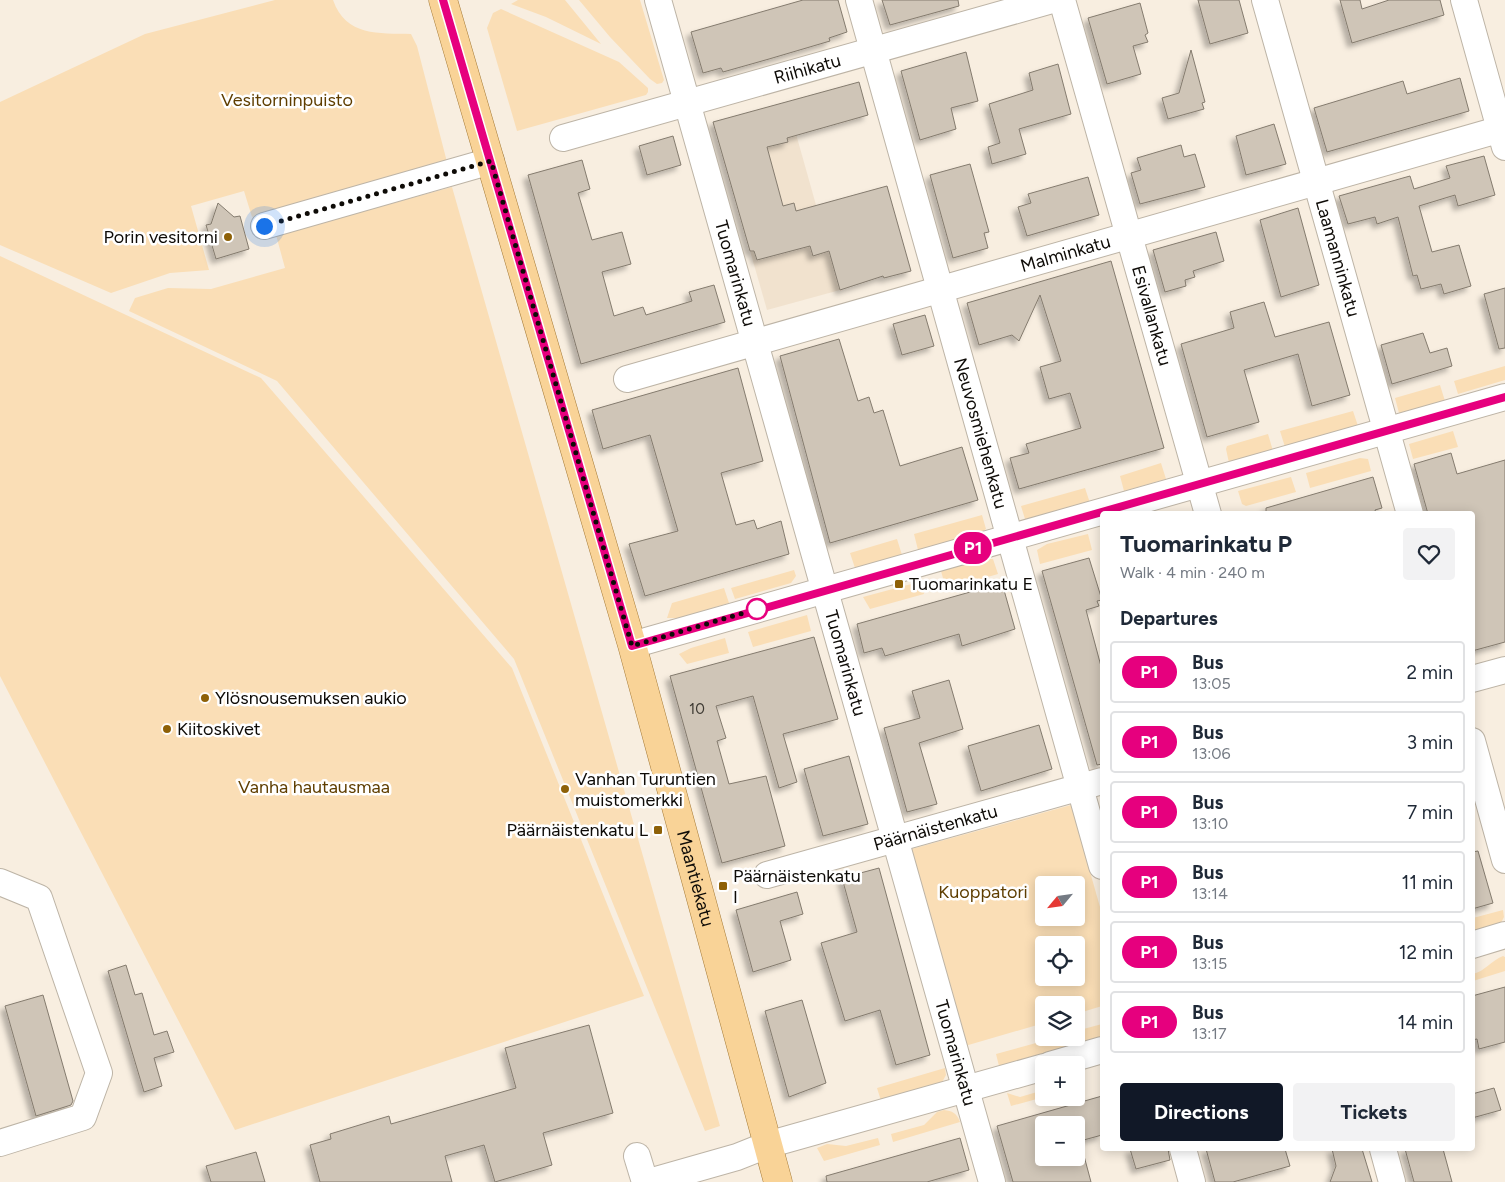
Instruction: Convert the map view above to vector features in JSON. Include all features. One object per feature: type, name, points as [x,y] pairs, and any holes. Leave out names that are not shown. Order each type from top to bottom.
[{"type":"main road","name":"Maantiekatu","points":[[443,0],[632,646],[778,1182]]},
{"type":"street","name":"Tuomarinkatu","points":[[658,0],[992,1182]]},
{"type":"street","name":"Neuvosmiehenkatu","points":[[859,0],[1010,537],[1092,785],[1100,850]]},
{"type":"street","name":"Riihikatu","points":[[563,138],[1052,0]]},
{"type":"street","name":"Esivallankatu","points":[[1062,0],[1207,511]]},
{"type":"street","name":"Laamanninkatu","points":[[1265,0],[1409,511]]},
{"type":"street","points":[[1464,0],[1503,135]]},
{"type":"street","name":"Malminkatu","points":[[627,379],[1316,182],[1503,135]]},
{"type":"street","points":[[264,226],[491,161]]},
{"type":"street","points":[[1101,511],[1505,397]]},
{"type":"street","points":[[632,646],[824,589],[1100,511]]},
{"type":"street","points":[[1475,678],[1505,670]]},
{"type":"street","points":[[1475,752],[1505,860]]},
{"type":"street","name":"Päärnäistenkatu","points":[[768,875],[1092,785]]},
{"type":"street","points":[[0,882],[39,898],[99,1074],[83,1118],[0,1143]]},
{"type":"street","points":[[1475,944],[1505,935]]},
{"type":"street","points":[[1081,1056],[1100,1051]]},
{"type":"street","points":[[637,1156],[660,1180],[767,1146],[1035,1070]]},
{"type":"street","points":[[1184,1151],[1192,1182]]},
{"type":"street","points":[[1384,1151],[1392,1182]]},
{"type":"shaded area","points":[[787,102],[840,290],[767,310],[713,122]]},
{"type":"green space","name":"Vesitorninpuisto","points":[[275,0],[333,0],[346,21],[355,27],[376,33],[411,34],[417,46],[447,162],[252,217],[244,191],[191,206],[209,270],[170,273],[111,293],[0,245],[0,102],[145,34]]},
{"type":"green space","points":[[518,0],[565,0],[601,44],[546,17],[511,4]]},
{"type":"green space","points":[[579,0],[640,0],[664,80],[662,83],[657,84],[650,79],[610,37]]},
{"type":"green space","points":[[501,9],[619,62],[648,88],[648,92],[646,95],[517,131],[487,28],[493,13]]},
{"type":"green space","points":[[452,187],[720,1126],[705,1131],[514,659],[277,381],[129,311],[135,298],[168,288],[211,289],[285,268],[276,235]]},
{"type":"green space","name":"Vanha hautausmaa","points":[[0,256],[261,378],[512,668],[644,996],[235,1130],[0,676]]},
{"type":"green space","points":[[1505,366],[1505,380],[1458,394],[1454,381]]},
{"type":"green space","points":[[1440,385],[1445,401],[1399,413],[1395,398]]},
{"type":"green space","points":[[1353,411],[1358,426],[1285,447],[1280,431]]},
{"type":"green space","points":[[1453,431],[1458,447],[1413,459],[1409,444]]},
{"type":"green space","points":[[1268,434],[1273,451],[1229,463],[1227,446]]},
{"type":"green space","points":[[1360,458],[1368,459],[1371,471],[1310,488],[1306,473]]},
{"type":"green space","points":[[1161,463],[1166,479],[1124,491],[1120,476]]},
{"type":"green space","points":[[1291,477],[1296,492],[1246,506],[1242,504],[1238,491]]},
{"type":"green space","points":[[1085,488],[1090,503],[1032,520],[1025,519],[1021,506]]},
{"type":"green space","points":[[982,515],[986,529],[982,532],[918,550],[914,534]]},
{"type":"green space","points":[[1088,534],[1092,550],[1040,564],[1037,550],[1047,544]]},
{"type":"green space","points":[[897,539],[902,555],[855,568],[850,553]]},
{"type":"green space","points":[[984,559],[993,559],[998,574],[946,589],[941,571]]},
{"type":"green space","points":[[794,570],[796,576],[791,583],[735,599],[731,588]]},
{"type":"green space","points":[[920,578],[924,594],[870,609],[863,597],[915,583],[916,579]]},
{"type":"green space","points":[[724,588],[729,603],[679,618],[667,618],[672,603]]},
{"type":"green space","points":[[807,615],[811,631],[753,647],[748,632]]},
{"type":"green space","points":[[725,638],[729,653],[687,664],[679,654],[691,648]]},
{"type":"green space","name":"Kuoppatori","points":[[1071,805],[1100,907],[1100,1007],[1085,1011],[1085,996],[1035,996],[1035,1026],[965,1046],[908,850]]},
{"type":"green space","points":[[1503,910],[1504,917],[1500,925],[1475,935],[1475,917]]},
{"type":"green space","points":[[1503,956],[1505,957],[1505,971],[1475,980],[1475,973]]},
{"type":"green space","points":[[1100,1025],[1100,1042],[1085,1046],[1085,1029]]},
{"type":"green space","points":[[1035,1043],[1035,1046],[1084,1046],[1049,1056],[1035,1056],[1035,1060],[1000,1070],[996,1054]]},
{"type":"green space","points":[[945,1068],[946,1075],[940,1086],[882,1104],[877,1088]]},
{"type":"green space","points":[[1007,1093],[1020,1097],[1035,1093],[1035,1099],[1011,1106]]},
{"type":"green space","points":[[944,1110],[954,1113],[960,1122],[893,1142],[891,1134],[924,1125],[937,1112]]},
{"type":"green space","points":[[878,1138],[880,1145],[824,1161],[817,1148],[827,1144],[846,1146]]},
{"type":"building","points":[[803,0],[838,0],[847,32],[829,38],[830,41],[769,59],[723,72],[721,68],[703,73],[691,32]]},
{"type":"building","points":[[882,0],[958,0],[959,6],[890,25]]},
{"type":"building","points":[[1198,0],[1239,0],[1248,33],[1210,44]]},
{"type":"building","points":[[1340,0],[1360,0],[1362,9],[1389,0],[1440,0],[1444,15],[1352,43]]},
{"type":"building","points":[[1140,3],[1148,33],[1145,35],[1148,42],[1133,46],[1141,74],[1107,84],[1088,18]]},
{"type":"building","points":[[1191,50],[1205,102],[1202,103],[1204,109],[1168,119],[1162,98],[1179,93]]},
{"type":"building","points":[[966,52],[978,101],[951,108],[956,129],[920,140],[901,71]]},
{"type":"building","points":[[1058,64],[1071,114],[1019,129],[1026,154],[992,164],[988,147],[1000,143],[989,104],[1033,90],[1029,73]]},
{"type":"building","points":[[1460,78],[1469,111],[1327,152],[1314,108],[1403,81],[1407,94]]},
{"type":"building","points":[[859,82],[868,115],[787,138],[788,142],[767,147],[783,206],[794,203],[796,211],[887,186],[911,271],[884,278],[883,276],[840,290],[829,251],[813,256],[810,246],[757,260],[754,251],[750,251],[713,122]]},
{"type":"building","points":[[1274,124],[1286,164],[1246,175],[1236,136]]},
{"type":"building","points":[[673,136],[681,165],[647,175],[639,146]]},
{"type":"building","points":[[1181,145],[1184,157],[1195,154],[1205,187],[1140,204],[1131,173],[1141,170],[1137,158]]},
{"type":"building","points":[[1484,156],[1495,195],[1458,206],[1455,195],[1419,206],[1432,252],[1459,245],[1471,286],[1444,294],[1441,284],[1421,289],[1417,275],[1413,276],[1398,217],[1377,224],[1375,217],[1348,224],[1339,196],[1410,176],[1414,189],[1450,178],[1446,166]]},
{"type":"building","points":[[582,160],[590,189],[578,193],[592,240],[622,232],[631,264],[602,272],[614,316],[643,307],[646,315],[692,301],[689,292],[714,285],[725,322],[581,364],[528,175]]},
{"type":"building","points":[[970,164],[989,232],[984,233],[988,248],[953,258],[930,175]]},
{"type":"building","points":[[1088,177],[1099,215],[1027,236],[1018,207],[1031,203],[1028,194]]},
{"type":"building","name":"Porin vesitorni","points":[[218,203],[234,217],[240,216],[249,249],[216,259],[206,225],[211,224]]},
{"type":"building","points":[[1298,208],[1319,285],[1281,297],[1260,220]]},
{"type":"building","points":[[1216,232],[1224,261],[1193,271],[1195,277],[1185,280],[1186,286],[1165,292],[1153,250]]},
{"type":"building","points":[[1111,261],[1164,448],[1019,489],[1010,458],[1029,453],[1026,444],[1081,428],[1070,393],[1049,399],[1040,367],[1061,361],[1040,295],[1019,341],[1012,335],[979,345],[967,303]]},
{"type":"building","points":[[1505,288],[1505,348],[1499,349],[1484,294]]},
{"type":"building","points":[[1264,302],[1275,337],[1329,322],[1350,395],[1312,406],[1298,354],[1244,370],[1259,422],[1207,437],[1181,344],[1234,328],[1230,312]]},
{"type":"building","points":[[925,315],[934,346],[902,355],[893,324]]},
{"type":"building","points":[[1423,333],[1430,353],[1447,348],[1452,366],[1392,384],[1381,345]]},
{"type":"building","points":[[839,339],[858,401],[869,397],[874,413],[883,410],[900,466],[962,447],[978,500],[830,543],[780,356]]},
{"type":"building","points":[[738,368],[763,461],[721,473],[736,525],[754,520],[757,529],[781,521],[789,554],[645,596],[629,544],[678,531],[650,435],[603,449],[592,410]]},
{"type":"building","points":[[1451,453],[1457,474],[1505,460],[1505,642],[1475,650],[1475,511],[1427,511],[1414,464]]},
{"type":"building","points":[[1373,477],[1382,508],[1375,511],[1266,511],[1266,508]]},
{"type":"building","points":[[1089,558],[1100,594],[1100,600],[1097,601],[1099,606],[1086,610],[1100,662],[1100,764],[1097,765],[1042,571]]},
{"type":"building","points":[[1002,583],[1015,629],[962,646],[959,634],[885,656],[882,648],[864,653],[857,624]]},
{"type":"building","points":[[814,637],[838,719],[783,734],[797,782],[779,788],[753,696],[716,706],[726,738],[717,741],[729,784],[766,776],[785,846],[722,863],[670,676]]},
{"type":"building","points":[[949,680],[963,729],[919,743],[937,804],[907,812],[884,728],[920,718],[912,691]]},
{"type":"building","points":[[1039,725],[1052,769],[981,791],[968,746]]},
{"type":"building","points":[[849,756],[868,824],[823,836],[804,769]]},
{"type":"building","points":[[1478,851],[1493,903],[1475,908],[1475,852]]},
{"type":"building","points":[[879,868],[930,1055],[896,1065],[880,1010],[845,1021],[821,943],[857,932],[842,878]]},
{"type":"building","points":[[797,892],[803,914],[780,921],[791,960],[753,972],[736,910]]},
{"type":"building","points":[[126,965],[135,995],[142,993],[154,1035],[167,1031],[174,1052],[154,1058],[162,1086],[144,1092],[108,971]]},
{"type":"building","points":[[1505,987],[1505,1042],[1479,1049],[1477,1039],[1475,1039],[1475,995]]},
{"type":"building","points":[[43,995],[73,1101],[71,1105],[36,1116],[5,1006]]},
{"type":"building","points":[[802,1000],[826,1083],[789,1097],[765,1011]]},
{"type":"building","points":[[589,1025],[613,1113],[543,1133],[552,1165],[495,1182],[484,1145],[445,1156],[452,1182],[320,1182],[310,1145],[331,1139],[330,1134],[389,1116],[391,1124],[516,1088],[505,1048]]},
{"type":"building","points":[[1494,1088],[1501,1110],[1475,1117],[1475,1093]]},
{"type":"building","points":[[1100,1097],[1100,1136],[1085,1140],[1085,1116],[1035,1116],[1035,1166],[1085,1166],[1085,1160],[1091,1182],[1013,1182],[997,1126],[1067,1106],[1085,1106],[1085,1101]]},
{"type":"building","points":[[960,1138],[969,1170],[927,1182],[827,1182],[826,1176]]},
{"type":"building","points":[[1131,1151],[1168,1151],[1170,1160],[1136,1169]]},
{"type":"building","points":[[1207,1151],[1286,1151],[1290,1166],[1233,1182],[1215,1182]]},
{"type":"building","points":[[1332,1151],[1363,1151],[1372,1182],[1330,1182],[1336,1166]]},
{"type":"building","points":[[1406,1151],[1444,1151],[1452,1182],[1414,1182]]},
{"type":"building","points":[[256,1152],[265,1182],[211,1182],[206,1166]]},
{"type":"bus line","name":"P1","points":[[443,0],[632,646],[824,589],[1100,511]]},
{"type":"bus line","name":"P1","points":[[1101,511],[1505,397]]},
{"type":"place","name":"Porin vesitorni","points":[[228,237]]},
{"type":"place","name":"Tuomarinkatu E","points":[[899,584]]},
{"type":"place","name":"Ylösnousemuksen aukio","points":[[205,698]]},
{"type":"place","name":"Kiitoskivet","points":[[167,729]]},
{"type":"place","name":"Vanhan Turuntien muistomerkki","points":[[565,789]]},
{"type":"place","name":"Päärnäistenkatu L","points":[[658,830]]},
{"type":"place","name":"Päärnäistenkatu I","points":[[723,886]]},
{"type":"route","points":[[264,226],[491,161],[632,646],[757,609]]}]
